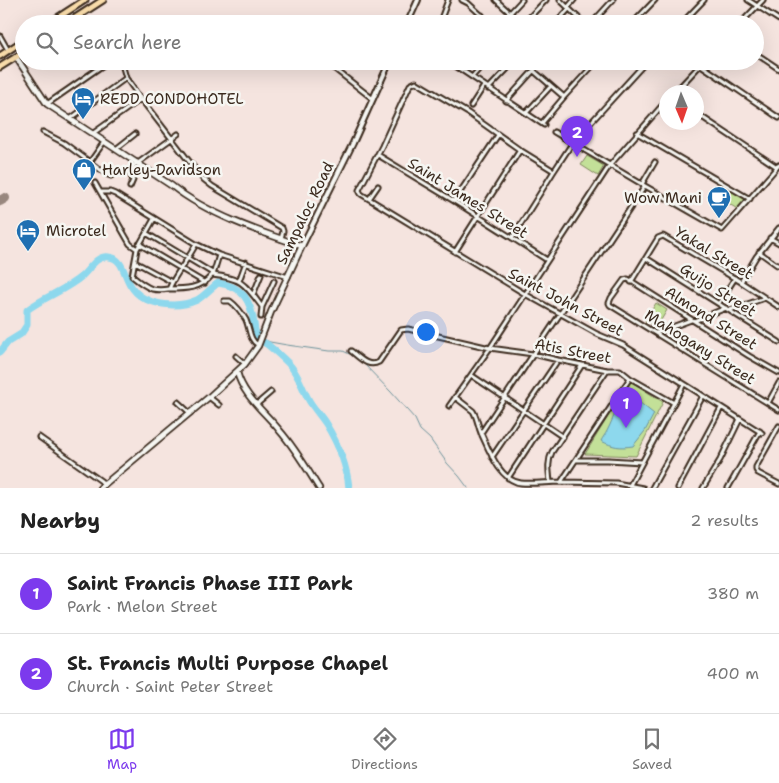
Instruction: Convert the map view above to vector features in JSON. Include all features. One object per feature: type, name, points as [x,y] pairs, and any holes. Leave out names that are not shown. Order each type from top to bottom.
[{"type":"highway","points":[[62,15],[85,0]]},
{"type":"highway","points":[[80,15],[103,0]]},
{"type":"highway","points":[[0,56],[15,46]]},
{"type":"highway","points":[[0,68],[15,58]]},
{"type":"main road","points":[[25,70],[47,104],[181,192],[209,209],[241,224],[302,246]]},
{"type":"main road","name":"Sampaloc Road","points":[[102,486],[190,414],[245,364],[259,345],[302,246]]},
{"type":"main road","points":[[238,372],[242,384],[281,431],[319,488]]},
{"type":"street","points":[[411,15],[418,0]]},
{"type":"street","points":[[442,15],[448,0]]},
{"type":"street","points":[[462,0],[469,2],[482,15]]},
{"type":"street","points":[[496,0],[510,13],[522,0]]},
{"type":"street","points":[[530,15],[546,0]]},
{"type":"street","points":[[560,0],[576,15]]},
{"type":"street","points":[[563,15],[574,0]]},
{"type":"street","points":[[599,15],[613,0]]},
{"type":"street","points":[[641,15],[655,0]]},
{"type":"street","points":[[690,15],[704,0]]},
{"type":"street","points":[[748,0],[779,20]]},
{"type":"street","points":[[748,15],[763,0]]},
{"type":"street","points":[[0,36],[8,50]]},
{"type":"street","points":[[764,59],[779,69]]},
{"type":"street","points":[[47,104],[96,70]]},
{"type":"street","points":[[124,70],[126,78],[206,182],[282,228],[281,239]]},
{"type":"street","points":[[336,70],[373,99]]},
{"type":"street","name":"Sampaloc Road","points":[[302,246],[353,143],[386,70]]},
{"type":"street","points":[[462,70],[543,124],[589,70]]},
{"type":"street","points":[[472,77],[478,70]]},
{"type":"street","points":[[488,88],[505,70]]},
{"type":"street","points":[[512,238],[573,142],[639,70]]},
{"type":"street","points":[[682,85],[696,70]]},
{"type":"street","points":[[708,70],[779,118]]},
{"type":"street","points":[[506,101],[534,71],[564,97]]},
{"type":"street","points":[[70,119],[126,78]]},
{"type":"street","points":[[378,155],[410,85],[418,82],[468,113],[520,150],[554,170]]},
{"type":"street","points":[[471,106],[484,86]]},
{"type":"street","points":[[526,113],[551,86]]},
{"type":"street","points":[[92,134],[142,99]]},
{"type":"street","points":[[449,406],[490,348],[610,165],[659,110]]},
{"type":"street","points":[[554,132],[722,230],[778,166],[704,118]]},
{"type":"street","points":[[43,132],[64,143],[110,176],[116,171],[129,172]]},
{"type":"street","points":[[638,133],[750,200]]},
{"type":"street","points":[[115,149],[135,134]]},
{"type":"street","points":[[129,172],[137,163],[178,134]]},
{"type":"street","points":[[454,201],[498,135]]},
{"type":"street","points":[[90,162],[104,142]]},
{"type":"street","points":[[455,252],[520,150]]},
{"type":"street","name":"Saint John Street","points":[[378,155],[360,188],[361,194],[525,294],[597,334],[623,345],[761,432],[728,488]]},
{"type":"street","name":"Saint James Street","points":[[378,155],[547,260]]},
{"type":"street","points":[[481,434],[561,314],[643,185],[655,162]]},
{"type":"street","points":[[129,172],[133,180],[130,187]]},
{"type":"street","points":[[95,183],[130,244],[137,249]]},
{"type":"street","points":[[370,199],[378,186]]},
{"type":"street","points":[[101,192],[115,194],[196,244],[219,254],[288,277]]},
{"type":"street","points":[[154,219],[137,249],[132,276],[138,282],[154,289],[191,288],[204,283],[213,275],[219,254]]},
{"type":"street","points":[[741,282],[759,252],[779,228]]},
{"type":"street","points":[[146,233],[189,258],[213,275],[239,281],[248,288],[262,307]]},
{"type":"street","name":"Yakal Street","points":[[646,258],[658,238],[662,236],[735,278],[779,307]]},
{"type":"street","points":[[770,238],[779,243]]},
{"type":"street","points":[[139,244],[204,283]]},
{"type":"street","points":[[170,289],[172,282],[189,258],[196,244]]},
{"type":"street","points":[[759,252],[779,265]]},
{"type":"street","points":[[631,282],[646,258]]},
{"type":"street","name":"Guijo Street","points":[[646,258],[779,342]]},
{"type":"street","points":[[135,262],[172,282]]},
{"type":"street","points":[[239,281],[246,262]]},
{"type":"street","points":[[253,295],[261,275]]},
{"type":"street","points":[[719,303],[735,278]]},
{"type":"street","name":"Mahogany Street","points":[[631,282],[628,279],[624,280],[611,298],[610,305],[779,410]]},
{"type":"street","points":[[261,317],[262,307],[274,281]]},
{"type":"street","name":"Almond Street","points":[[631,282],[779,373]]},
{"type":"street","points":[[655,333],[765,298]]},
{"type":"street","points":[[224,302],[230,301],[239,310],[246,319],[253,341],[259,345]]},
{"type":"street","name":"Atis Street","points":[[351,352],[368,364],[375,364],[379,362],[404,328],[490,348],[533,354],[608,370],[620,370],[630,378],[674,403]]},
{"type":"street","points":[[236,356],[245,364]]},
{"type":"street","points":[[492,458],[558,360]]},
{"type":"street","points":[[508,478],[582,365]]},
{"type":"street","points":[[550,482],[549,458],[552,452],[608,370]]},
{"type":"street","points":[[471,375],[563,436]]},
{"type":"street","points":[[561,482],[630,378]]},
{"type":"street","points":[[768,403],[779,383]]},
{"type":"street","points":[[630,485],[684,384]]},
{"type":"street","points":[[257,404],[271,392]]},
{"type":"street","points":[[652,488],[703,396]]},
{"type":"street","points":[[209,397],[219,405]]},
{"type":"street","points":[[455,397],[473,411],[492,458],[508,478],[519,483],[616,483],[644,488]]},
{"type":"street","points":[[178,402],[190,414]]},
{"type":"street","points":[[678,488],[721,408]]},
{"type":"street","points":[[703,488],[720,460],[740,419]]},
{"type":"street","points":[[779,426],[756,470],[758,473],[779,484]]},
{"type":"street","points":[[38,437],[101,481],[102,486]]},
{"type":"street","points":[[576,460],[642,462]]},
{"type":"green space","points":[[587,156],[604,166],[598,176],[581,165]]},
{"type":"green space","points":[[728,188],[749,200],[739,210],[721,199]]},
{"type":"green space","points":[[656,303],[667,310],[657,327],[645,321]]},
{"type":"green space","points":[[630,381],[663,402],[636,456],[585,454]]},
{"type":"water","points":[[632,394],[654,414],[645,431],[633,446],[617,447],[601,441],[619,406]]},
{"type":"waterway","points":[[0,352],[8,342],[21,334],[27,325],[27,310],[76,281],[100,258],[114,258],[123,268],[136,293],[152,302],[161,304],[189,303],[202,297],[218,283],[234,287],[240,291],[251,308],[257,337],[292,367],[310,402],[330,431],[344,463],[349,488]]},
{"type":"waterway","points":[[263,339],[287,345],[343,351],[354,356],[363,363],[415,419],[420,430],[430,439],[468,488]]},
{"type":"taxiway","points":[[0,201],[5,198]]},
{"type":"place","name":"REDD CONDOHOTEL","points":[[83,120]]},
{"type":"place","name":"St. Francis Multi Purpose Chapel","points":[[577,157]]},
{"type":"place","name":"Harley-Davidson","points":[[84,191]]},
{"type":"place","name":"Wow Mani","points":[[719,219]]},
{"type":"place","name":"Microtel","points":[[28,252]]},
{"type":"place","name":"Saint Francis Phase III Park","points":[[626,428]]}]
